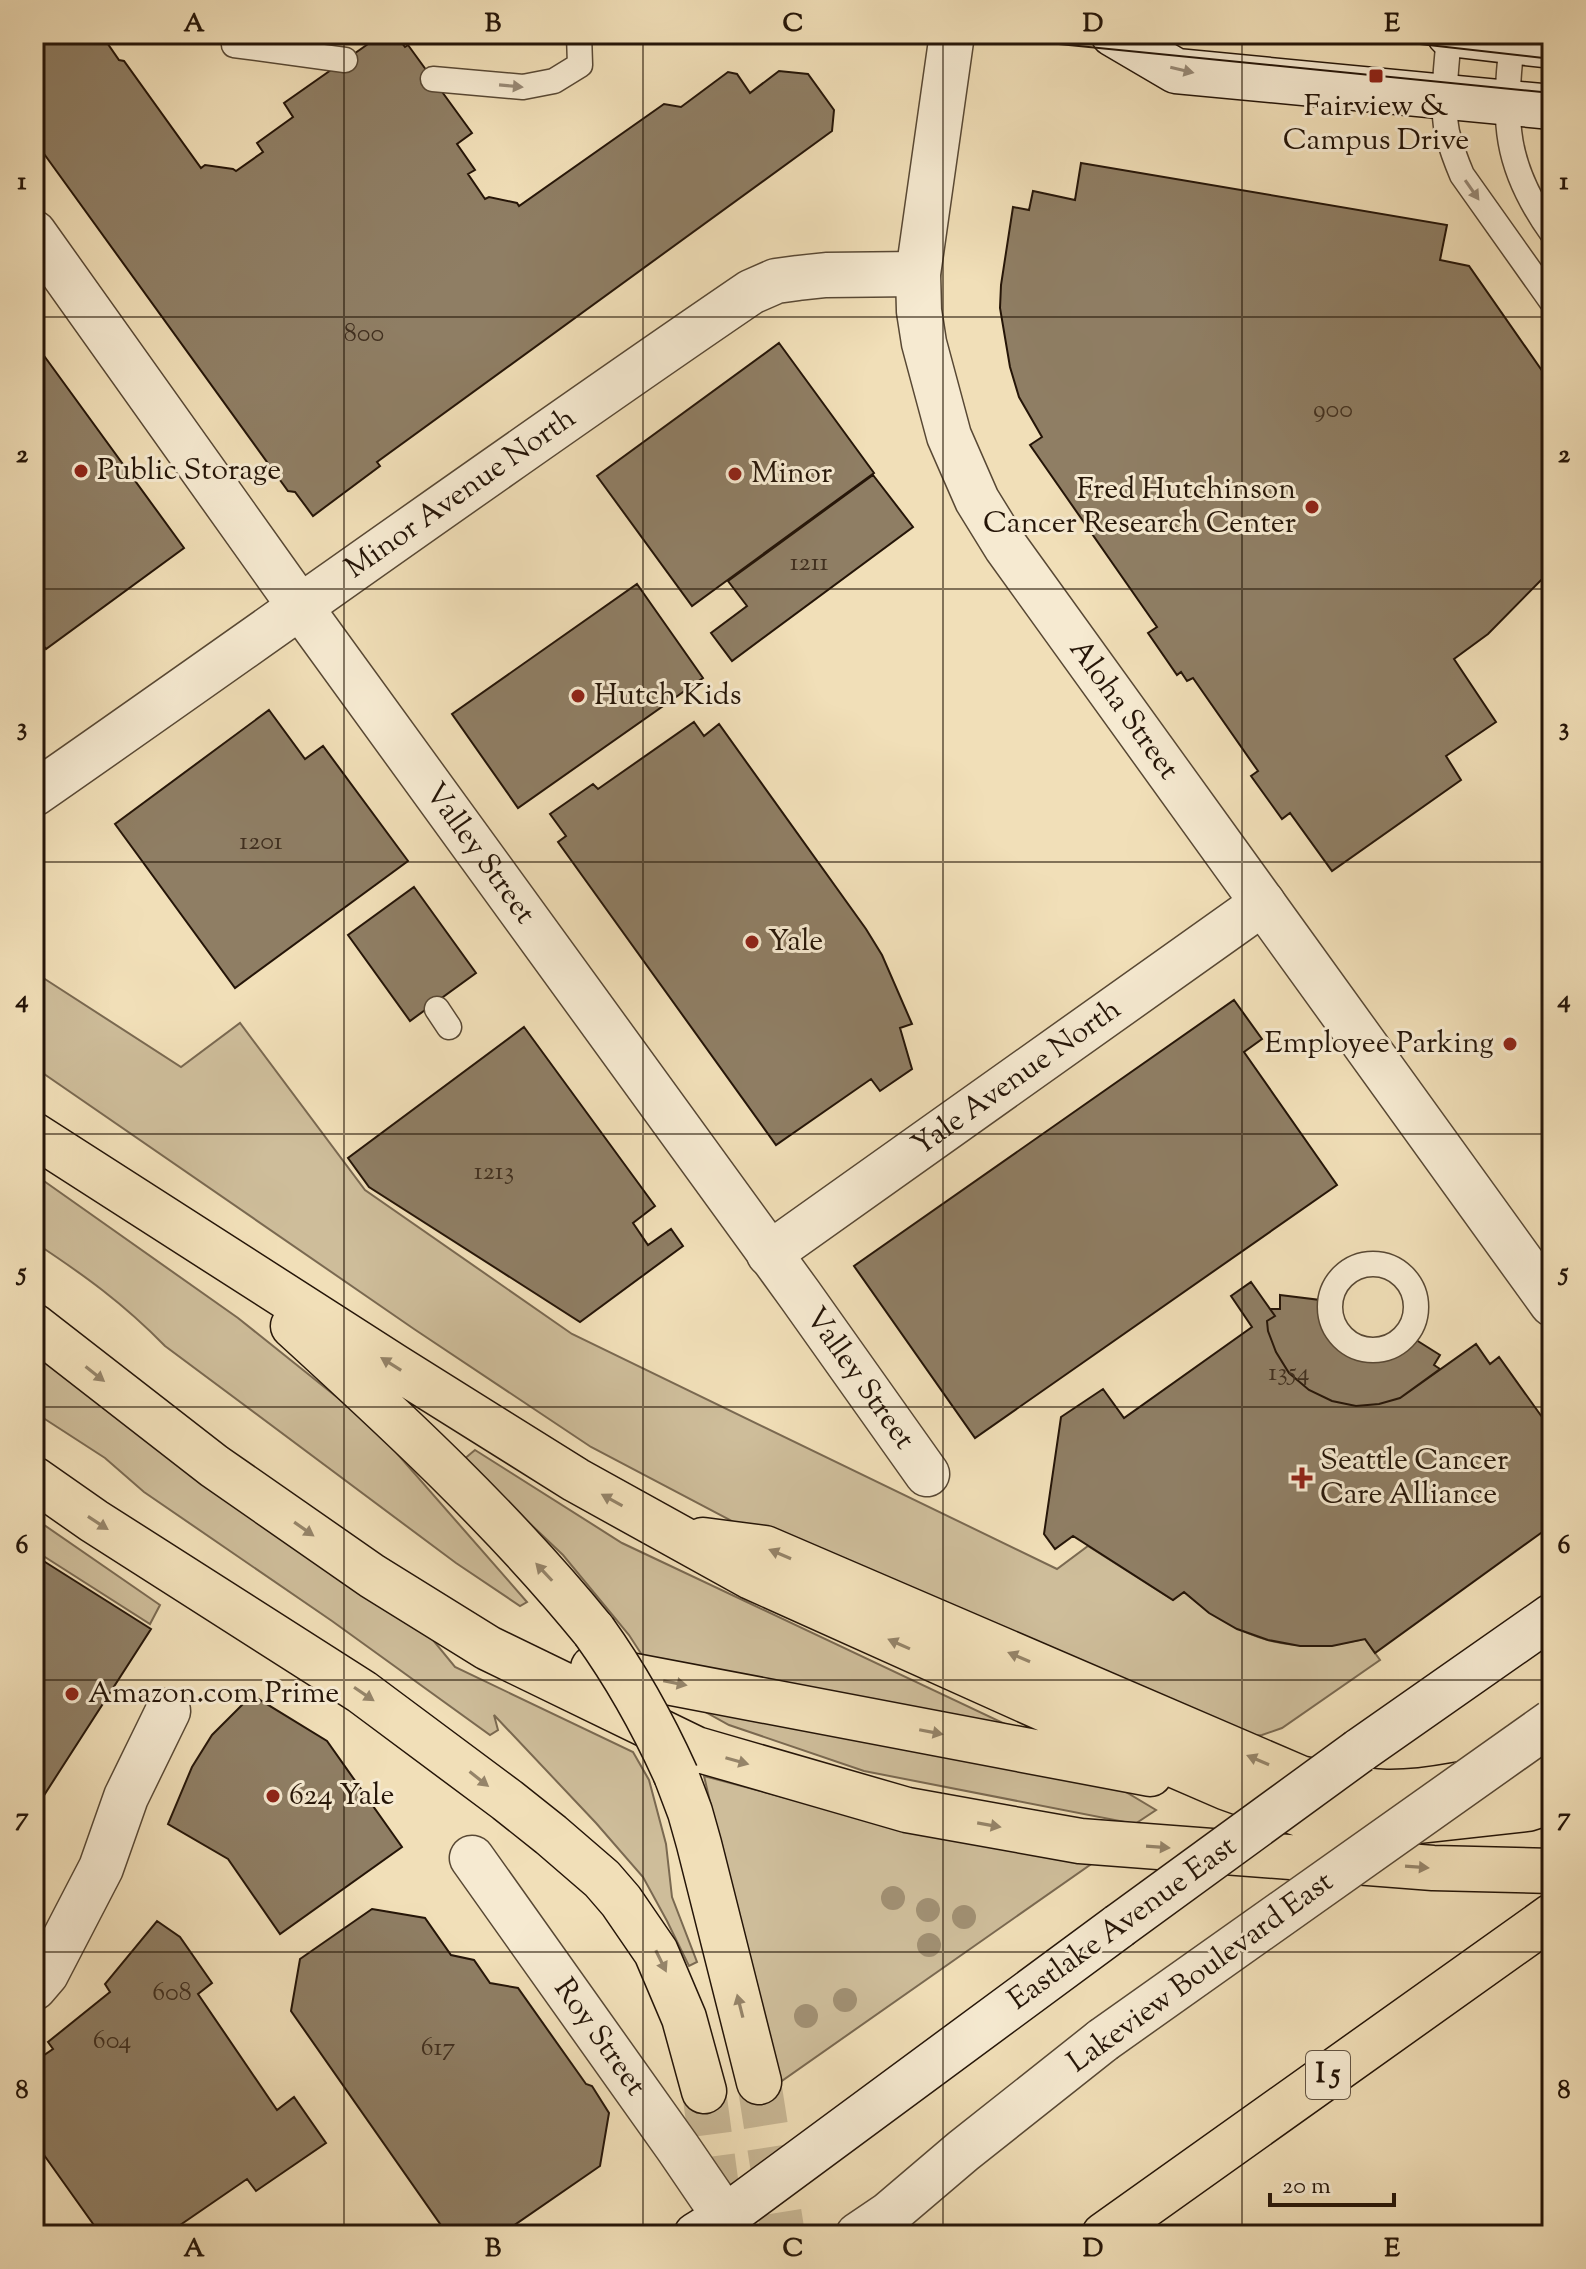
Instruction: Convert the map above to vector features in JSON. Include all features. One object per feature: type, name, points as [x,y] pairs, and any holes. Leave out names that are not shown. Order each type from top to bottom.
[{"type":"highway","points":[[40,1139],[576,1480],[751,1577],[1227,1788],[1305,1816],[1383,1825],[1527,1809],[1552,1801]]},
{"type":"highway","points":[[40,1139],[266,1301],[370,1396],[496,1520],[564,1593],[594,1631],[659,1736],[690,1812],[759,2082]]},
{"type":"highway","points":[[34,1326],[214,1466],[372,1576],[488,1648],[696,1749],[907,1810],[1080,1841],[1433,1868],[1552,1871]]},
{"type":"highway","points":[[34,1479],[94,1521],[362,1692],[507,1800],[602,1879],[656,1952],[684,2018],[704,2091]]},
{"type":"highway","points":[[680,1537],[765,1548],[1300,1778],[1386,1792],[1423,1790],[1552,1763]]},
{"type":"highway","points":[[488,1648],[1227,1788]]},
{"type":"highway","name":"I 5","points":[[1104,2235],[1552,1916]]},
{"type":"highway","points":[[1140,2235],[1541,1953]]},
{"type":"street","name":"Aloha Street","points":[[952,34],[918,274],[919,311],[924,343],[949,436],[977,500],[1006,547],[1552,1304]]},
{"type":"street","points":[[1113,34],[1176,71],[1552,107]]},
{"type":"street","points":[[1449,34],[1532,44]]},
{"type":"street","name":"Valley Street","points":[[34,233],[927,1474]]},
{"type":"street","name":"Minor Avenue North","points":[[34,794],[548,431],[751,292],[776,281],[798,278],[918,274]]},
{"type":"street","name":"Yale Avenue North","points":[[769,1254],[1263,903]]},
{"type":"street","name":"Eastlake Avenue East","points":[[722,2229],[1119,1926],[1359,1751],[1552,1616]]},
{"type":"street","points":[[34,1988],[46,1974],[101,1868],[126,1797],[168,1711]]},
{"type":"street","name":"Lakeview Boulevard East","points":[[858,2235],[889,2214],[1103,2040],[1552,1722]]},
{"type":"street","name":"Roy Street","points":[[472,1858],[685,2157],[722,2229]]},
{"type":"lane","points":[[236,34],[234,45],[345,60]]},
{"type":"lane","points":[[433,79],[523,87],[554,81],[580,65],[579,34]]},
{"type":"lane","points":[[1449,34],[1447,129],[1462,175],[1552,302]]},
{"type":"lane","points":[[1532,44],[1507,104],[1507,128],[1520,179],[1552,233]]},
{"type":"shaded area","points":[[34,972],[181,1067],[240,1023],[365,1190],[572,1334],[1057,1569],[1088,1546],[1173,1600],[1184,1592],[1227,1623],[1247,1633],[1290,1644],[1338,1644],[1365,1639],[1380,1660],[1282,1728],[1262,1735],[1231,1737],[766,1539],[591,1447],[34,1067]]},
{"type":"shaded area","points":[[34,1174],[238,1318],[373,1426],[527,1602],[520,1606],[456,1563],[165,1346],[102,1290],[34,1242]]},
{"type":"shaded area","points":[[34,1326],[387,1584],[455,1667],[633,1752],[649,1780],[666,1844],[672,1897],[697,1962],[689,1966],[643,1877],[494,1715],[498,1730],[490,1735],[332,1621],[144,1492],[105,1458],[34,1412]]},
{"type":"shaded area","points":[[475,1450],[622,1543],[1039,1740],[1156,1810],[1135,1824],[864,1771],[729,1725],[664,1689],[629,1635],[563,1555],[463,1460]]},
{"type":"shaded area","points":[[34,1518],[160,1605],[150,1624],[34,1550]]},
{"type":"shaded area","points":[[704,1776],[831,1810],[1097,1860],[776,2085]]},
{"type":"building","points":[[34,34],[101,34],[201,168],[205,165],[236,171],[263,152],[257,143],[293,117],[284,103],[378,37],[401,42],[405,47],[408,45],[472,133],[457,144],[475,170],[468,174],[485,199],[489,197],[519,206],[664,104],[681,107],[728,72],[737,74],[750,93],[779,71],[808,74],[834,110],[832,131],[377,462],[380,466],[313,516],[295,492],[288,491],[34,140]]},
{"type":"building","name":"Fred Hutchinson Cancer Research Center","points":[[1081,163],[1447,225],[1440,260],[1469,266],[1552,385],[1552,569],[1488,634],[1454,659],[1496,722],[1446,756],[1461,780],[1332,871],[1290,813],[1282,819],[1251,776],[1258,771],[1193,678],[1187,681],[1181,672],[1177,675],[1148,633],[1157,627],[1030,445],[1042,437],[1019,397],[1010,367],[1000,308],[1013,207],[1029,210],[1033,191],[1075,200]]},
{"type":"building","name":"Fred Hutchinson Cancer Research Center","points":[[1081,163],[1447,225],[1440,260],[1469,266],[1552,385],[1552,569],[1488,634],[1454,659],[1496,722],[1446,756],[1461,780],[1332,871],[1290,813],[1282,819],[1251,776],[1258,771],[1193,678],[1187,681],[1181,672],[1177,675],[1148,633],[1157,627],[1030,445],[1042,437],[1019,397],[1010,367],[1000,308],[1013,207],[1029,210],[1033,191],[1075,200]]},
{"type":"building","name":"Public Storage","points":[[34,342],[184,548],[46,649],[34,633]]},
{"type":"building","name":"Minor","points":[[779,343],[874,473],[692,606],[597,476]]},
{"type":"building","name":"Minor","points":[[873,475],[913,527],[732,661],[711,633],[747,606],[728,581]]},
{"type":"building","name":"Hutch Kids","points":[[637,584],[703,678],[518,808],[452,714]]},
{"type":"building","points":[[269,710],[305,759],[323,746],[408,861],[235,988],[115,824]]},
{"type":"building","name":"Yale","points":[[694,722],[704,736],[719,724],[866,929],[882,955],[912,1024],[900,1028],[912,1069],[880,1091],[871,1079],[776,1145],[558,842],[566,836],[550,814],[593,784],[598,789]]},
{"type":"building","points":[[414,887],[476,973],[410,1021],[348,935]]},
{"type":"building","points":[[1234,1000],[1262,1039],[1244,1052],[1337,1185],[975,1438],[854,1266]]},
{"type":"building","points":[[524,1027],[655,1206],[633,1223],[648,1245],[671,1229],[683,1246],[580,1322],[369,1187],[348,1158]]},
{"type":"building","name":"Seattle Cancer Care Alliance","points":[[1251,1282],[1275,1316],[1267,1321],[1276,1352],[1289,1373],[1309,1390],[1332,1401],[1356,1406],[1379,1404],[1400,1398],[1476,1344],[1490,1364],[1499,1357],[1552,1431],[1552,1525],[1375,1653],[1365,1639],[1332,1646],[1300,1646],[1268,1640],[1237,1629],[1209,1613],[1184,1592],[1173,1600],[1073,1536],[1055,1549],[1044,1534],[1061,1417],[1103,1389],[1124,1418],[1252,1327],[1231,1296]]},
{"type":"building","points":[[1280,1295],[1320,1300],[1321,1321],[1332,1340],[1348,1352],[1366,1356],[1385,1352],[1398,1343],[1405,1333],[1440,1355],[1434,1365],[1440,1369],[1400,1398],[1356,1406],[1332,1401],[1309,1390],[1289,1373],[1276,1352],[1267,1321],[1275,1316],[1270,1309],[1280,1309]]},
{"type":"building","name":"Amazon.com Prime","points":[[34,1555],[151,1629],[41,1800],[34,1795],[34,1769],[39,1761],[34,1758]]},
{"type":"building","name":"624 Yale","points":[[252,1695],[327,1741],[402,1847],[280,1934],[228,1859],[168,1824],[192,1767],[212,1735]]},
{"type":"building","points":[[372,1909],[425,1918],[451,1955],[474,1960],[490,1983],[518,1988],[609,2113],[600,2166],[500,2235],[443,2228],[291,2011],[300,1959]]},
{"type":"building","points":[[157,1921],[180,1937],[212,1983],[198,1994],[277,2110],[294,2097],[326,2143],[256,2191],[247,2179],[170,2232],[172,2235],[101,2235],[34,2141],[34,2062],[53,2049],[48,2042],[110,1992],[105,1984]]},
{"type":"tunnel","points":[[759,2082],[783,2235]]},
{"type":"tunnel","points":[[704,2091],[722,2224]]},
{"type":"tram line","points":[[959,34],[1552,93]]},
{"type":"tram line","points":[[1331,34],[1552,59]]},
{"type":"place","name":"Fairview & Campus Drive","points":[[1376,76]]},
{"type":"place","name":"Public Storage","points":[[81,471]]},
{"type":"place","name":"Minor","points":[[735,474]]},
{"type":"place","name":"Fred Hutchinson Cancer Research Center","points":[[1312,507]]},
{"type":"place","name":"Hutch Kids","points":[[578,696]]},
{"type":"place","name":"Yale","points":[[752,942]]},
{"type":"place","name":"Employee Parking","points":[[1510,1044]]},
{"type":"place","name":"Seattle Cancer Care Alliance","points":[[1302,1478]]},
{"type":"place","name":"Amazon.com Prime","points":[[72,1694]]},
{"type":"place","name":"624 Yale","points":[[273,1796]]}]
